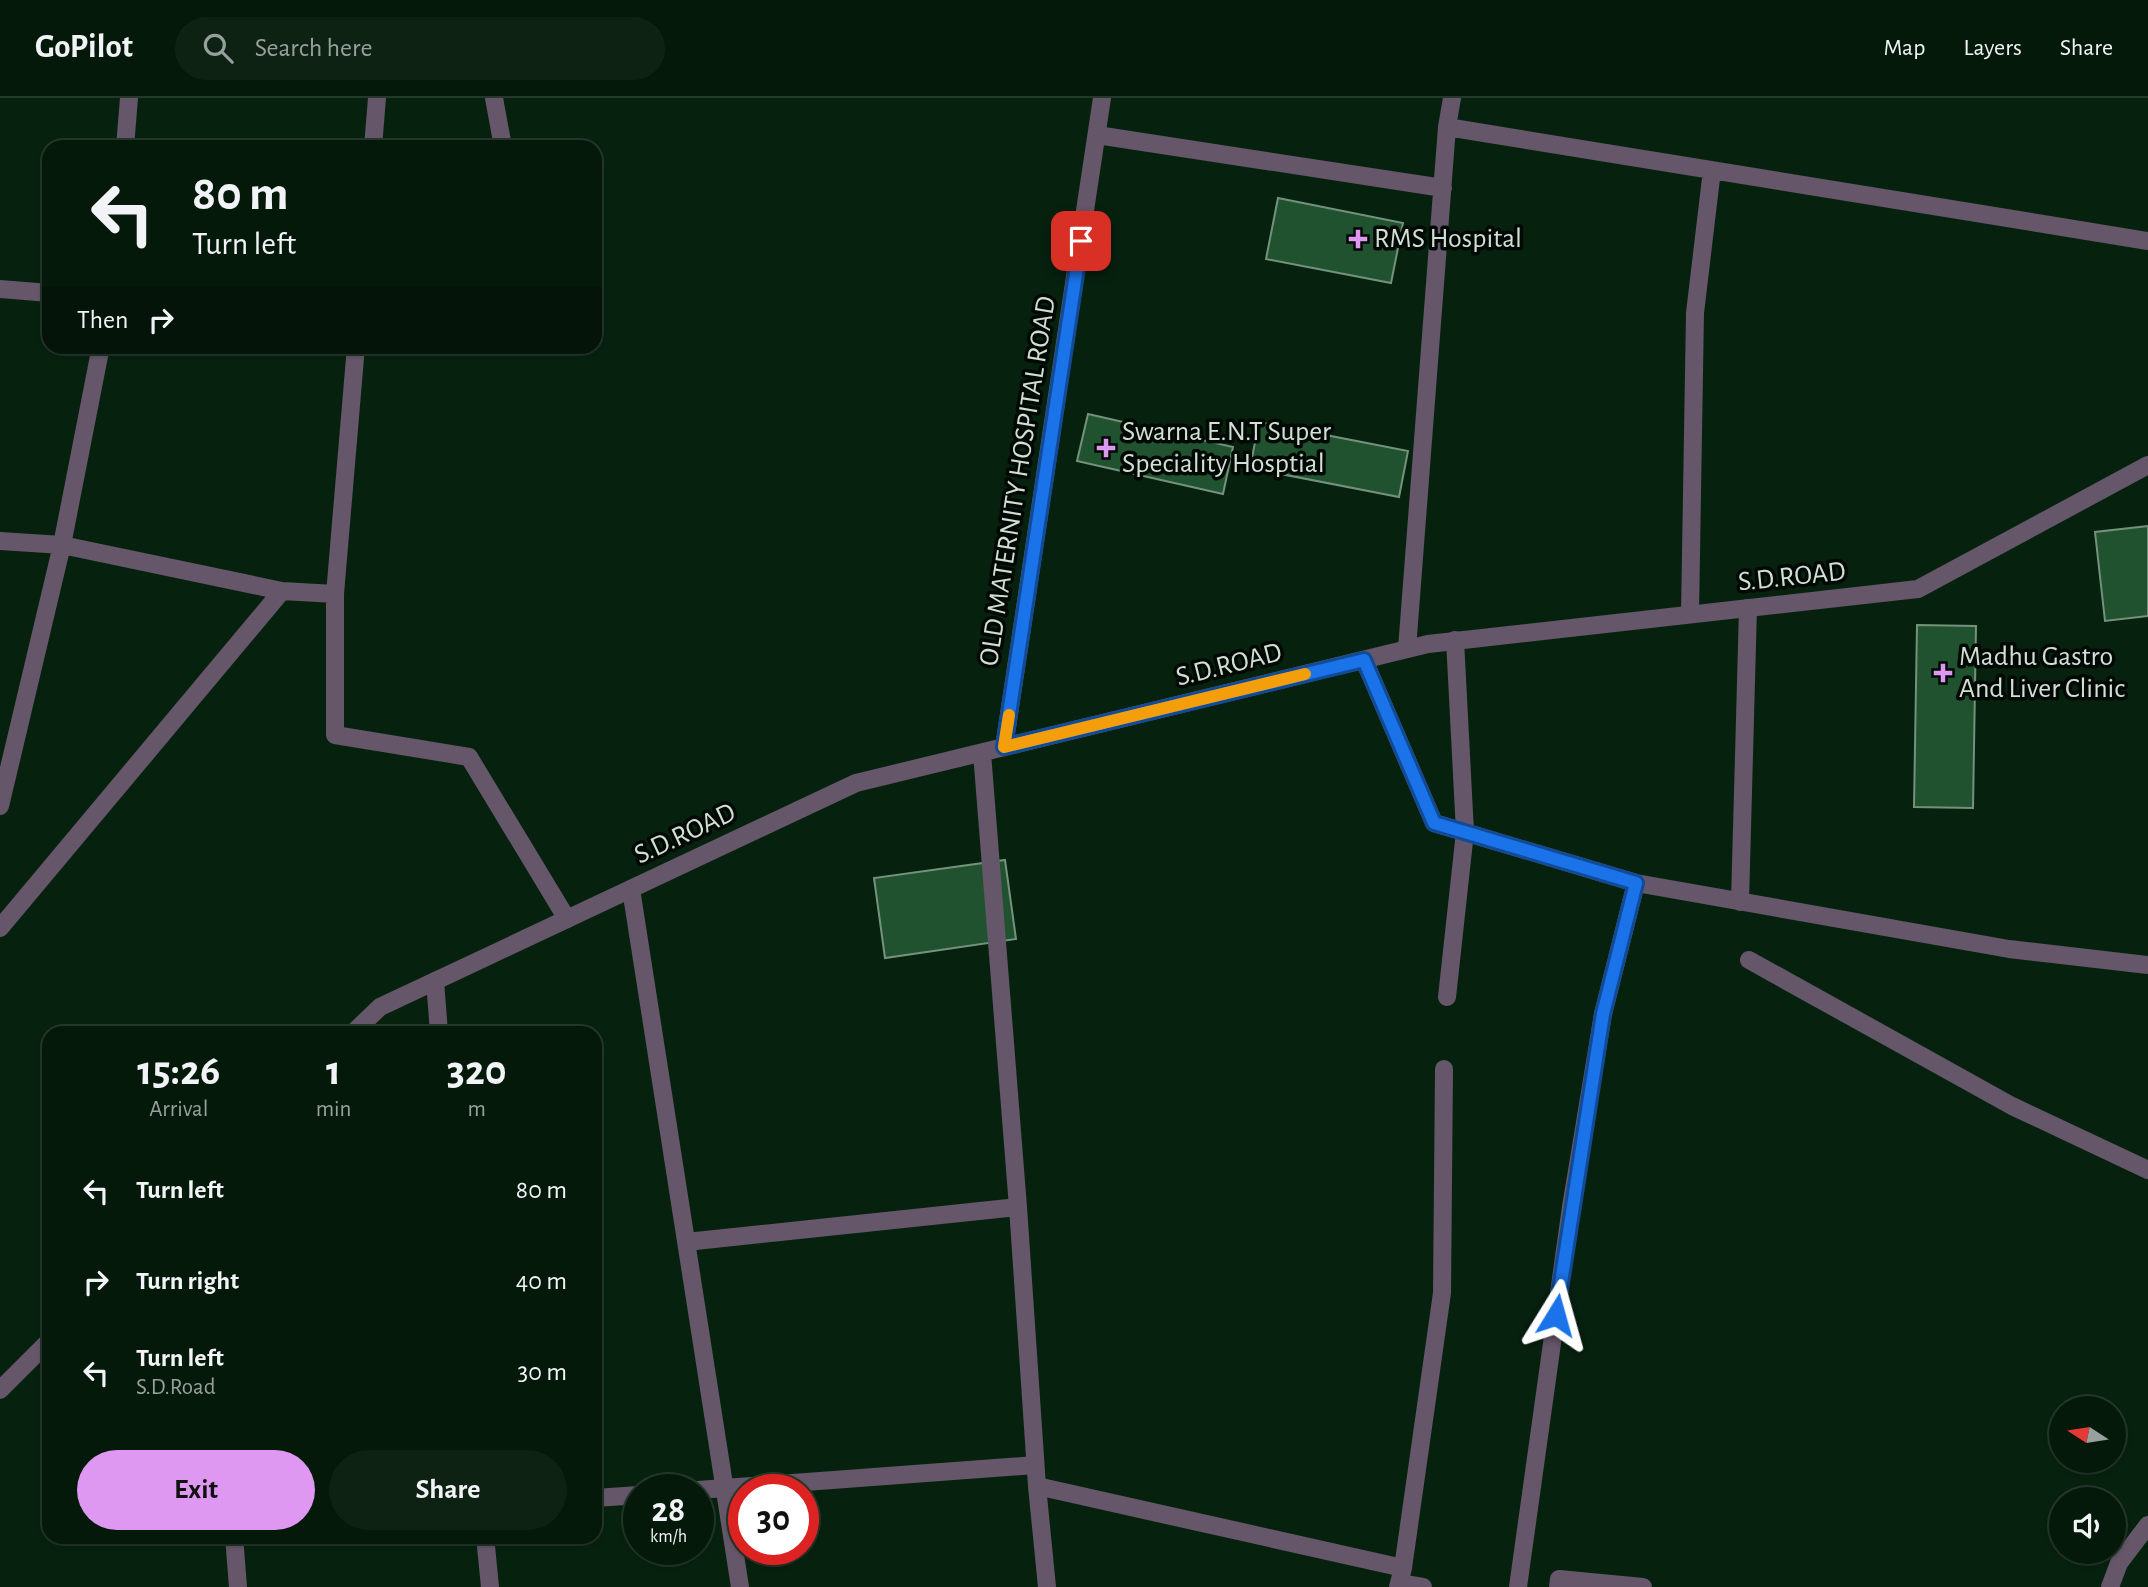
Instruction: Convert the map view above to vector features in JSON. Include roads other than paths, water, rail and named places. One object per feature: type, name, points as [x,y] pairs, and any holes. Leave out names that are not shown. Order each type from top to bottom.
[{"type":"street","points":[[126,140],[130,98]]},
{"type":"street","points":[[374,140],[377,98]]},
{"type":"street","points":[[494,98],[502,140]]},
{"type":"street","name":"OLD MATERNITY HOSPITAL ROAD","points":[[1004,747],[1102,98]]},
{"type":"street","points":[[1407,649],[1451,98]]},
{"type":"street","points":[[1447,127],[2148,241]]},
{"type":"street","points":[[1097,135],[1443,188]]},
{"type":"street","points":[[1690,614],[1695,313],[1713,170]]},
{"type":"street","points":[[0,289],[42,292]]},
{"type":"street","points":[[0,806],[62,545],[99,354]]},
{"type":"street","points":[[355,354],[335,594],[335,734],[469,757],[567,919]]},
{"type":"street","name":"S.D.ROAD","points":[[360,1026],[380,1007],[856,783],[1407,649],[1455,640],[1919,589],[2148,465]]},
{"type":"street","points":[[0,541],[62,545],[282,591],[335,594]]},
{"type":"street","points":[[0,928],[282,591]]},
{"type":"street","points":[[1740,902],[1748,608]]},
{"type":"street","points":[[1447,997],[1465,832],[1455,640]]},
{"type":"street","points":[[1364,660],[1434,823],[1636,883],[2009,949],[2148,965]]},
{"type":"street","points":[[982,753],[1018,1207],[1035,1465],[1047,1587]]},
{"type":"street","points":[[1517,1587],[1571,1207],[1603,1014],[1636,883]]},
{"type":"street","points":[[631,889],[740,1587]]},
{"type":"street","points":[[1749,960],[2012,1106],[2148,1170]]},
{"type":"street","points":[[435,981],[439,1026]]},
{"type":"street","points":[[1400,1579],[1442,1293],[1444,1069]]},
{"type":"street","points":[[686,1242],[1018,1207]]},
{"type":"street","points":[[0,1390],[42,1348]]},
{"type":"street","points":[[714,1489],[1035,1465]]},
{"type":"street","points":[[1037,1486],[1423,1587]]},
{"type":"street","points":[[602,1497],[623,1495]]},
{"type":"street","points":[[2110,1587],[2119,1563],[2148,1525]]},
{"type":"street","points":[[235,1544],[238,1587]]},
{"type":"street","points":[[486,1544],[490,1587]]},
{"type":"street","points":[[1558,1587],[1559,1580],[1643,1587]]},
{"type":"place","name":"RMS Hospital","points":[[1358,239]]},
{"type":"place","name":"Swarna E.N.T Super Speciality Hosptial","points":[[1106,448]]},
{"type":"place","name":"Madhu Gastro And Liver Clinic","points":[[1943,673]]}]
